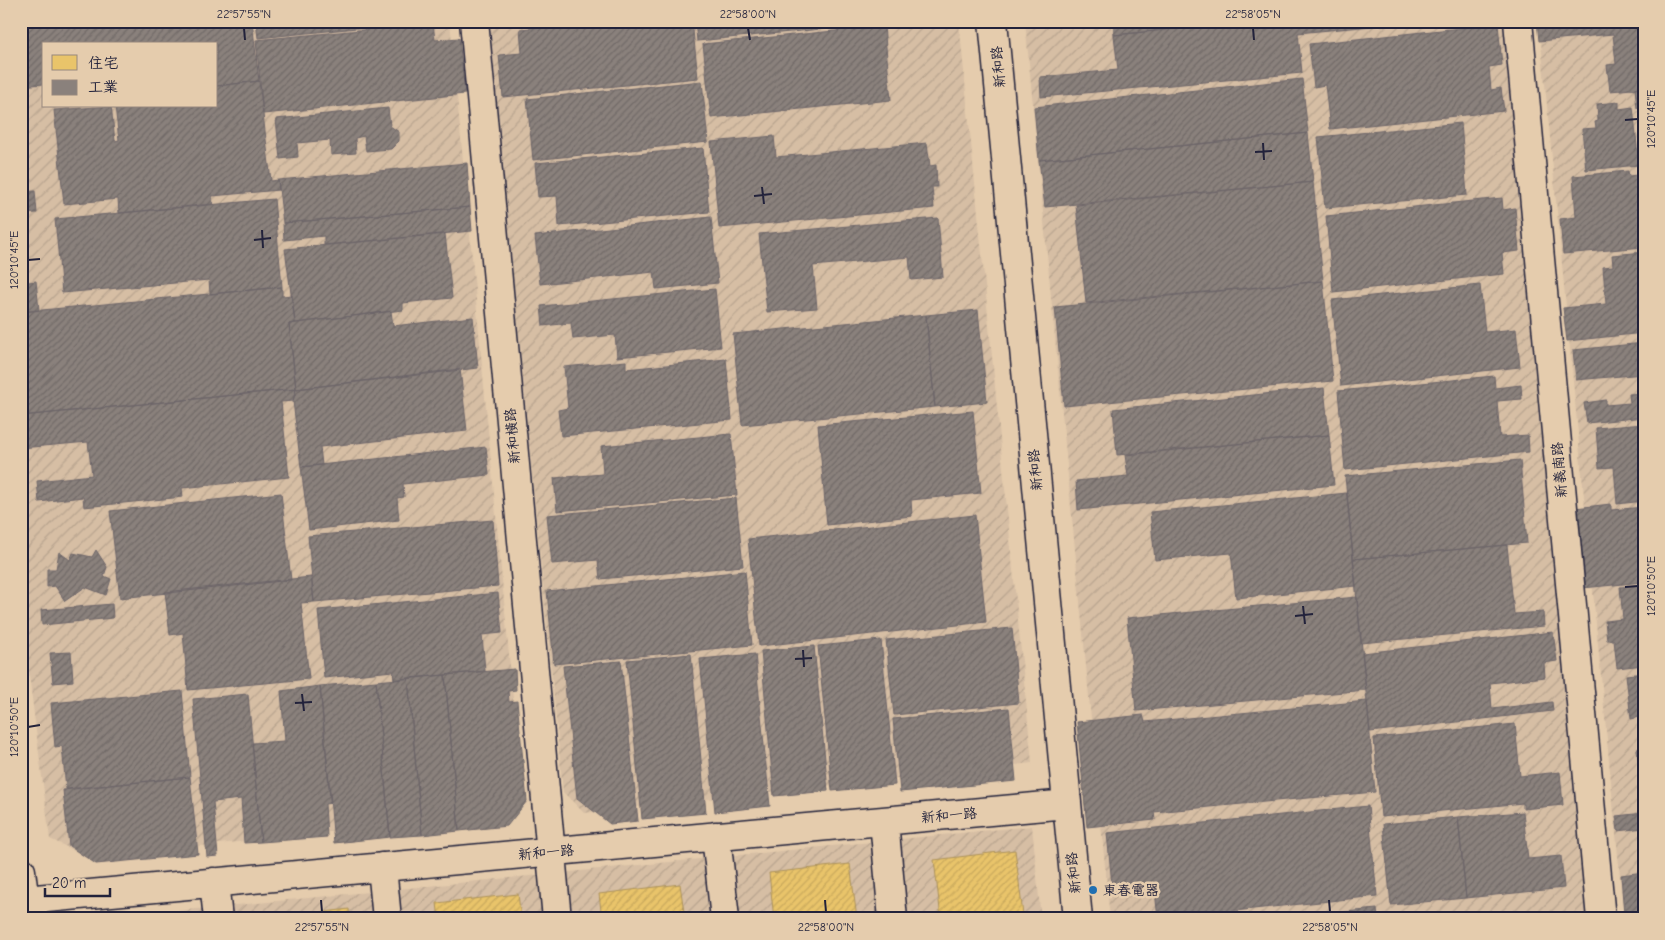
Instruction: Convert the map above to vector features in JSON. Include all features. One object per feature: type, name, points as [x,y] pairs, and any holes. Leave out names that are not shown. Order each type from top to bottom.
[{"type":"street","name":"新和橫路","points":[[474,21],[557,919]]},
{"type":"street","name":"新和路","points":[[993,21],[1078,919]]},
{"type":"street","name":"新義南路","points":[[1518,21],[1601,919]]},
{"type":"street","name":"新和一路","points":[[26,909],[214,882],[1067,804]]},
{"type":"street","points":[[884,821],[893,919]]},
{"type":"street","points":[[716,836],[724,919]]},
{"type":"street","points":[[382,867],[387,919]]},
{"type":"street","points":[[21,871],[26,909]]},
{"type":"street","points":[[214,882],[218,919]]},
{"type":"shaded area","points":[[21,21],[450,21],[521,784],[505,813],[90,858],[50,839],[21,612]]},
{"type":"shaded area","points":[[488,21],[959,21],[1032,763],[584,813],[563,792]]},
{"type":"shaded area","points":[[1025,21],[1504,21],[1587,919],[1110,919]]},
{"type":"shaded area","points":[[1539,21],[1644,21],[1644,919],[1624,919]]},
{"type":"shaded area","points":[[1032,826],[1041,919],[96,919]]},
{"type":"building: 住宅","points":[[1015,850],[1023,915],[1033,913],[1033,919],[938,919],[941,918],[934,860]]},
{"type":"building: 住宅","points":[[850,864],[857,919],[774,919],[769,873]]},
{"type":"building: 住宅","points":[[680,884],[685,919],[602,919],[599,894]]},
{"type":"building: 住宅","points":[[518,894],[521,919],[439,919],[437,903]]},
{"type":"building: 住宅","points":[[349,909],[350,919],[268,919]]},
{"type":"building: 工業","points":[[21,21],[252,21],[259,81],[218,86],[218,42],[42,42],[42,84],[21,86]]},
{"type":"building: 工業","points":[[256,21],[406,21],[406,23],[258,38]]},
{"type":"building: 工業","points":[[602,21],[692,21],[698,78],[503,97],[499,55],[522,53],[520,29]]},
{"type":"building: 工業","points":[[695,21],[904,21],[697,41]]},
{"type":"building: 工業","points":[[1024,21],[1058,21],[1025,25]]},
{"type":"building: 工業","points":[[1113,21],[1254,21],[1114,35]]},
{"type":"building: 工業","points":[[1254,21],[1425,21],[1298,33],[1302,73],[1041,97],[1040,77],[1118,70],[1114,35]]},
{"type":"building: 工業","points":[[1537,21],[1644,21],[1643,88],[1610,91],[1607,65],[1616,64],[1613,34],[1539,41]]},
{"type":"building: 工業","points":[[433,23],[435,40],[459,38],[465,94],[263,114],[256,40]]},
{"type":"building: 工業","points":[[1498,24],[1502,65],[1489,67],[1491,90],[1501,88],[1504,111],[1330,129],[1325,85],[1314,87],[1309,44]]},
{"type":"building: 工業","points":[[884,26],[891,100],[711,118],[703,44]]},
{"type":"building: 工業","points":[[1302,79],[1308,133],[1039,160],[1034,107]]},
{"type":"building: 工業","points":[[259,81],[271,181],[278,180],[279,190],[212,196],[213,204],[119,213],[118,199],[64,204],[54,110],[111,108],[115,141],[119,140],[115,108],[218,108],[218,86]]},
{"type":"building: 工業","points":[[702,81],[708,142],[533,160],[527,99]]},
{"type":"building: 工業","points":[[1635,88],[1644,88],[1644,110],[1637,108]]},
{"type":"building: 工業","points":[[1619,102],[1619,109],[1633,107],[1639,165],[1586,170],[1582,129],[1596,128],[1595,122],[1598,121],[1597,104]]},
{"type":"building: 工業","points":[[388,108],[390,126],[399,132],[399,141],[391,149],[366,151],[364,136],[355,138],[356,153],[331,155],[330,140],[297,143],[298,157],[280,159],[276,119]]},
{"type":"building: 工業","points":[[1461,123],[1467,195],[1325,208],[1318,137]]},
{"type":"building: 工業","points":[[1308,133],[1313,182],[1045,207],[1039,160]]},
{"type":"building: 工業","points":[[774,136],[776,157],[927,143],[930,166],[936,165],[937,187],[932,187],[934,208],[719,228],[711,142]]},
{"type":"building: 工業","points":[[703,148],[709,212],[559,226],[557,196],[538,197],[535,163]]},
{"type":"building: 工業","points":[[467,163],[470,207],[283,223],[278,180]]},
{"type":"building: 工業","points":[[1628,171],[1629,176],[1644,174],[1644,247],[1563,254],[1560,219],[1576,217],[1573,176]]},
{"type":"building: 工業","points":[[1313,182],[1323,281],[1086,303],[1076,205]]},
{"type":"building: 工業","points":[[35,191],[37,213],[21,214],[21,192]]},
{"type":"building: 工業","points":[[1502,198],[1503,210],[1515,208],[1519,251],[1502,253],[1504,274],[1333,292],[1326,216]]},
{"type":"building: 工業","points":[[274,199],[282,287],[210,294],[209,280],[62,293],[55,219]]},
{"type":"building: 工業","points":[[470,207],[472,231],[324,245],[324,236],[284,240],[283,223]]},
{"type":"building: 工業","points":[[711,217],[718,283],[656,289],[654,272],[540,284],[535,236]]},
{"type":"building: 工業","points":[[938,218],[943,277],[911,280],[909,257],[813,266],[817,308],[767,312],[759,234]]},
{"type":"building: 工業","points":[[445,234],[452,298],[403,303],[403,310],[295,323],[285,249]]},
{"type":"building: 工業","points":[[1644,252],[1644,333],[1567,341],[1563,308],[1606,304],[1603,267],[1613,266],[1612,255]]},
{"type":"building: 工業","points":[[36,281],[39,310],[21,312],[21,283]]},
{"type":"building: 工業","points":[[1323,281],[1333,381],[1064,406],[1055,307]]},
{"type":"building: 工業","points":[[1480,285],[1485,332],[1516,329],[1520,367],[1341,386],[1332,300]]},
{"type":"building: 工業","points":[[282,287],[282,296],[292,295],[295,323],[289,324],[296,389],[21,416],[21,312]]},
{"type":"building: 工業","points":[[715,289],[721,347],[617,357],[615,335],[573,339],[571,323],[543,326],[541,306]]},
{"type":"building: 工業","points":[[978,310],[987,402],[935,407],[926,315]]},
{"type":"building: 工業","points":[[391,311],[393,326],[473,317],[478,368],[296,389],[289,324]]},
{"type":"building: 工業","points":[[926,315],[935,407],[742,425],[733,334]]},
{"type":"building: 工業","points":[[1644,343],[1644,374],[1576,380],[1573,350]]},
{"type":"building: 工業","points":[[726,359],[732,420],[561,436],[558,410],[568,408],[564,367],[626,361],[626,369]]},
{"type":"building: 工業","points":[[460,369],[467,431],[320,447],[322,465],[301,467],[293,401],[296,389]]},
{"type":"building: 工業","points":[[1494,376],[1495,388],[1521,385],[1522,399],[1497,401],[1500,437],[1528,435],[1529,452],[1345,470],[1338,391]]},
{"type":"building: 工業","points":[[1324,388],[1329,435],[1117,455],[1113,409]]},
{"type":"building: 工業","points":[[296,389],[293,401],[281,402],[289,477],[182,488],[183,497],[84,507],[83,497],[39,502],[37,481],[92,475],[88,442],[21,448],[21,416]]},
{"type":"building: 工業","points":[[1643,393],[1644,417],[1587,423],[1584,403],[1606,400],[1606,405],[1630,403],[1629,394]]},
{"type":"building: 工業","points":[[973,411],[981,493],[911,500],[912,516],[827,525],[818,425]]},
{"type":"building: 工業","points":[[1644,424],[1644,501],[1617,504],[1614,467],[1599,468],[1596,428]]},
{"type":"building: 工業","points":[[731,434],[737,495],[557,511],[554,478],[603,474],[601,446]]},
{"type":"building: 工業","points":[[1329,435],[1334,485],[1078,510],[1076,481],[1128,476],[1125,455]]},
{"type":"building: 工業","points":[[486,447],[489,475],[403,484],[404,497],[397,498],[399,520],[309,530],[301,467]]},
{"type":"building: 工業","points":[[1520,460],[1527,543],[1353,559],[1345,476]]},
{"type":"building: 工業","points":[[281,493],[291,580],[120,598],[110,511]]},
{"type":"building: 工業","points":[[1347,493],[1356,586],[1236,598],[1231,553],[1155,560],[1150,512]]},
{"type":"building: 工業","points":[[736,498],[743,566],[600,579],[598,560],[552,564],[547,515]]},
{"type":"building: 工業","points":[[1611,504],[1611,510],[1644,507],[1644,582],[1583,588],[1575,508]]},
{"type":"building: 工業","points":[[975,515],[986,622],[759,646],[748,539]]},
{"type":"building: 工業","points":[[493,520],[498,586],[314,602],[308,536]]},
{"type":"building: 工業","points":[[1507,545],[1514,614],[1543,612],[1544,626],[1361,643],[1353,559]]},
{"type":"building: 工業","points":[[96,550],[107,567],[104,576],[111,579],[106,595],[85,587],[65,601],[55,586],[47,587],[47,569],[56,569],[59,552],[70,560],[73,553],[92,557]]},
{"type":"building: 工業","points":[[745,571],[752,645],[554,664],[547,591]]},
{"type":"building: 工業","points":[[311,577],[314,602],[301,603],[309,679],[188,690],[183,633],[170,635],[165,592]]},
{"type":"building: 工業","points":[[1644,585],[1644,665],[1617,668],[1614,640],[1607,640],[1605,621],[1623,619],[1620,587]]},
{"type":"building: 工業","points":[[498,593],[502,633],[482,635],[485,671],[394,680],[393,671],[324,678],[318,610]]},
{"type":"building: 工業","points":[[1357,597],[1366,690],[1136,711],[1127,618]]},
{"type":"building: 工業","points":[[112,604],[113,618],[42,625],[41,610]]},
{"type":"building: 工業","points":[[1012,628],[1019,703],[894,715],[886,640]]},
{"type":"building: 工業","points":[[1553,632],[1557,661],[1544,663],[1545,677],[1490,683],[1492,709],[1552,702],[1553,711],[1370,732],[1362,653]]},
{"type":"building: 工業","points":[[881,640],[895,785],[832,791],[818,646]]},
{"type":"building: 工業","points":[[814,646],[828,791],[774,796],[761,651]]},
{"type":"building: 工業","points":[[71,652],[73,681],[53,683],[50,653]]},
{"type":"building: 工業","points":[[691,654],[706,813],[642,819],[627,660]]},
{"type":"building: 工業","points":[[755,654],[770,806],[715,812],[700,659]]},
{"type":"building: 工業","points":[[621,661],[638,821],[610,824],[577,798],[563,666]]},
{"type":"building: 工業","points":[[515,669],[516,690],[508,691],[509,702],[517,701],[527,801],[507,826],[459,831],[445,675]]},
{"type":"building: 工業","points":[[1644,673],[1644,734],[1642,734],[1640,717],[1631,719],[1626,675]]},
{"type":"building: 工業","points":[[445,675],[459,831],[422,835],[408,678]]},
{"type":"building: 工業","points":[[408,678],[422,835],[390,837],[376,681]]},
{"type":"building: 工業","points":[[376,681],[390,837],[334,843],[320,686]]},
{"type":"building: 工業","points":[[320,686],[331,803],[325,804],[327,837],[261,842],[252,743],[285,741],[281,691]]},
{"type":"building: 工業","points":[[182,691],[190,777],[66,789],[62,746],[55,747],[51,703]]},
{"type":"building: 工業","points":[[248,694],[261,842],[244,843],[241,799],[213,802],[218,856],[207,857],[193,699]]},
{"type":"building: 工業","points":[[1367,701],[1375,792],[1154,812],[1155,820],[1087,827],[1077,722],[1143,715],[1145,722]]},
{"type":"building: 工業","points":[[1009,708],[1016,781],[900,792],[893,719]]},
{"type":"building: 工業","points":[[1515,724],[1520,776],[1560,772],[1563,805],[1523,809],[1523,803],[1381,817],[1374,738]]},
{"type":"building: 工業","points":[[1644,748],[1644,797],[1642,797],[1637,749]]},
{"type":"building: 工業","points":[[190,777],[198,854],[96,864],[69,846],[63,790]]},
{"type":"building: 工業","points":[[1368,806],[1377,896],[1158,919],[1155,891],[1113,895],[1107,833]]},
{"type":"building: 工業","points":[[1523,812],[1528,859],[1561,856],[1564,888],[1466,898],[1458,817]]},
{"type":"building: 工業","points":[[1644,813],[1644,828],[1618,831],[1616,816]]},
{"type":"building: 工業","points":[[1458,817],[1466,898],[1391,905],[1383,824]]},
{"type":"building: 工業","points":[[1644,834],[1644,872],[1640,835]]},
{"type":"building: 工業","points":[[1644,872],[1644,913],[1624,915],[1621,875]]},
{"type":"building: 工業","points":[[1377,909],[1378,919],[1272,919]]},
{"type":"place","name":"東春電器","points":[[1093,890]]}]
